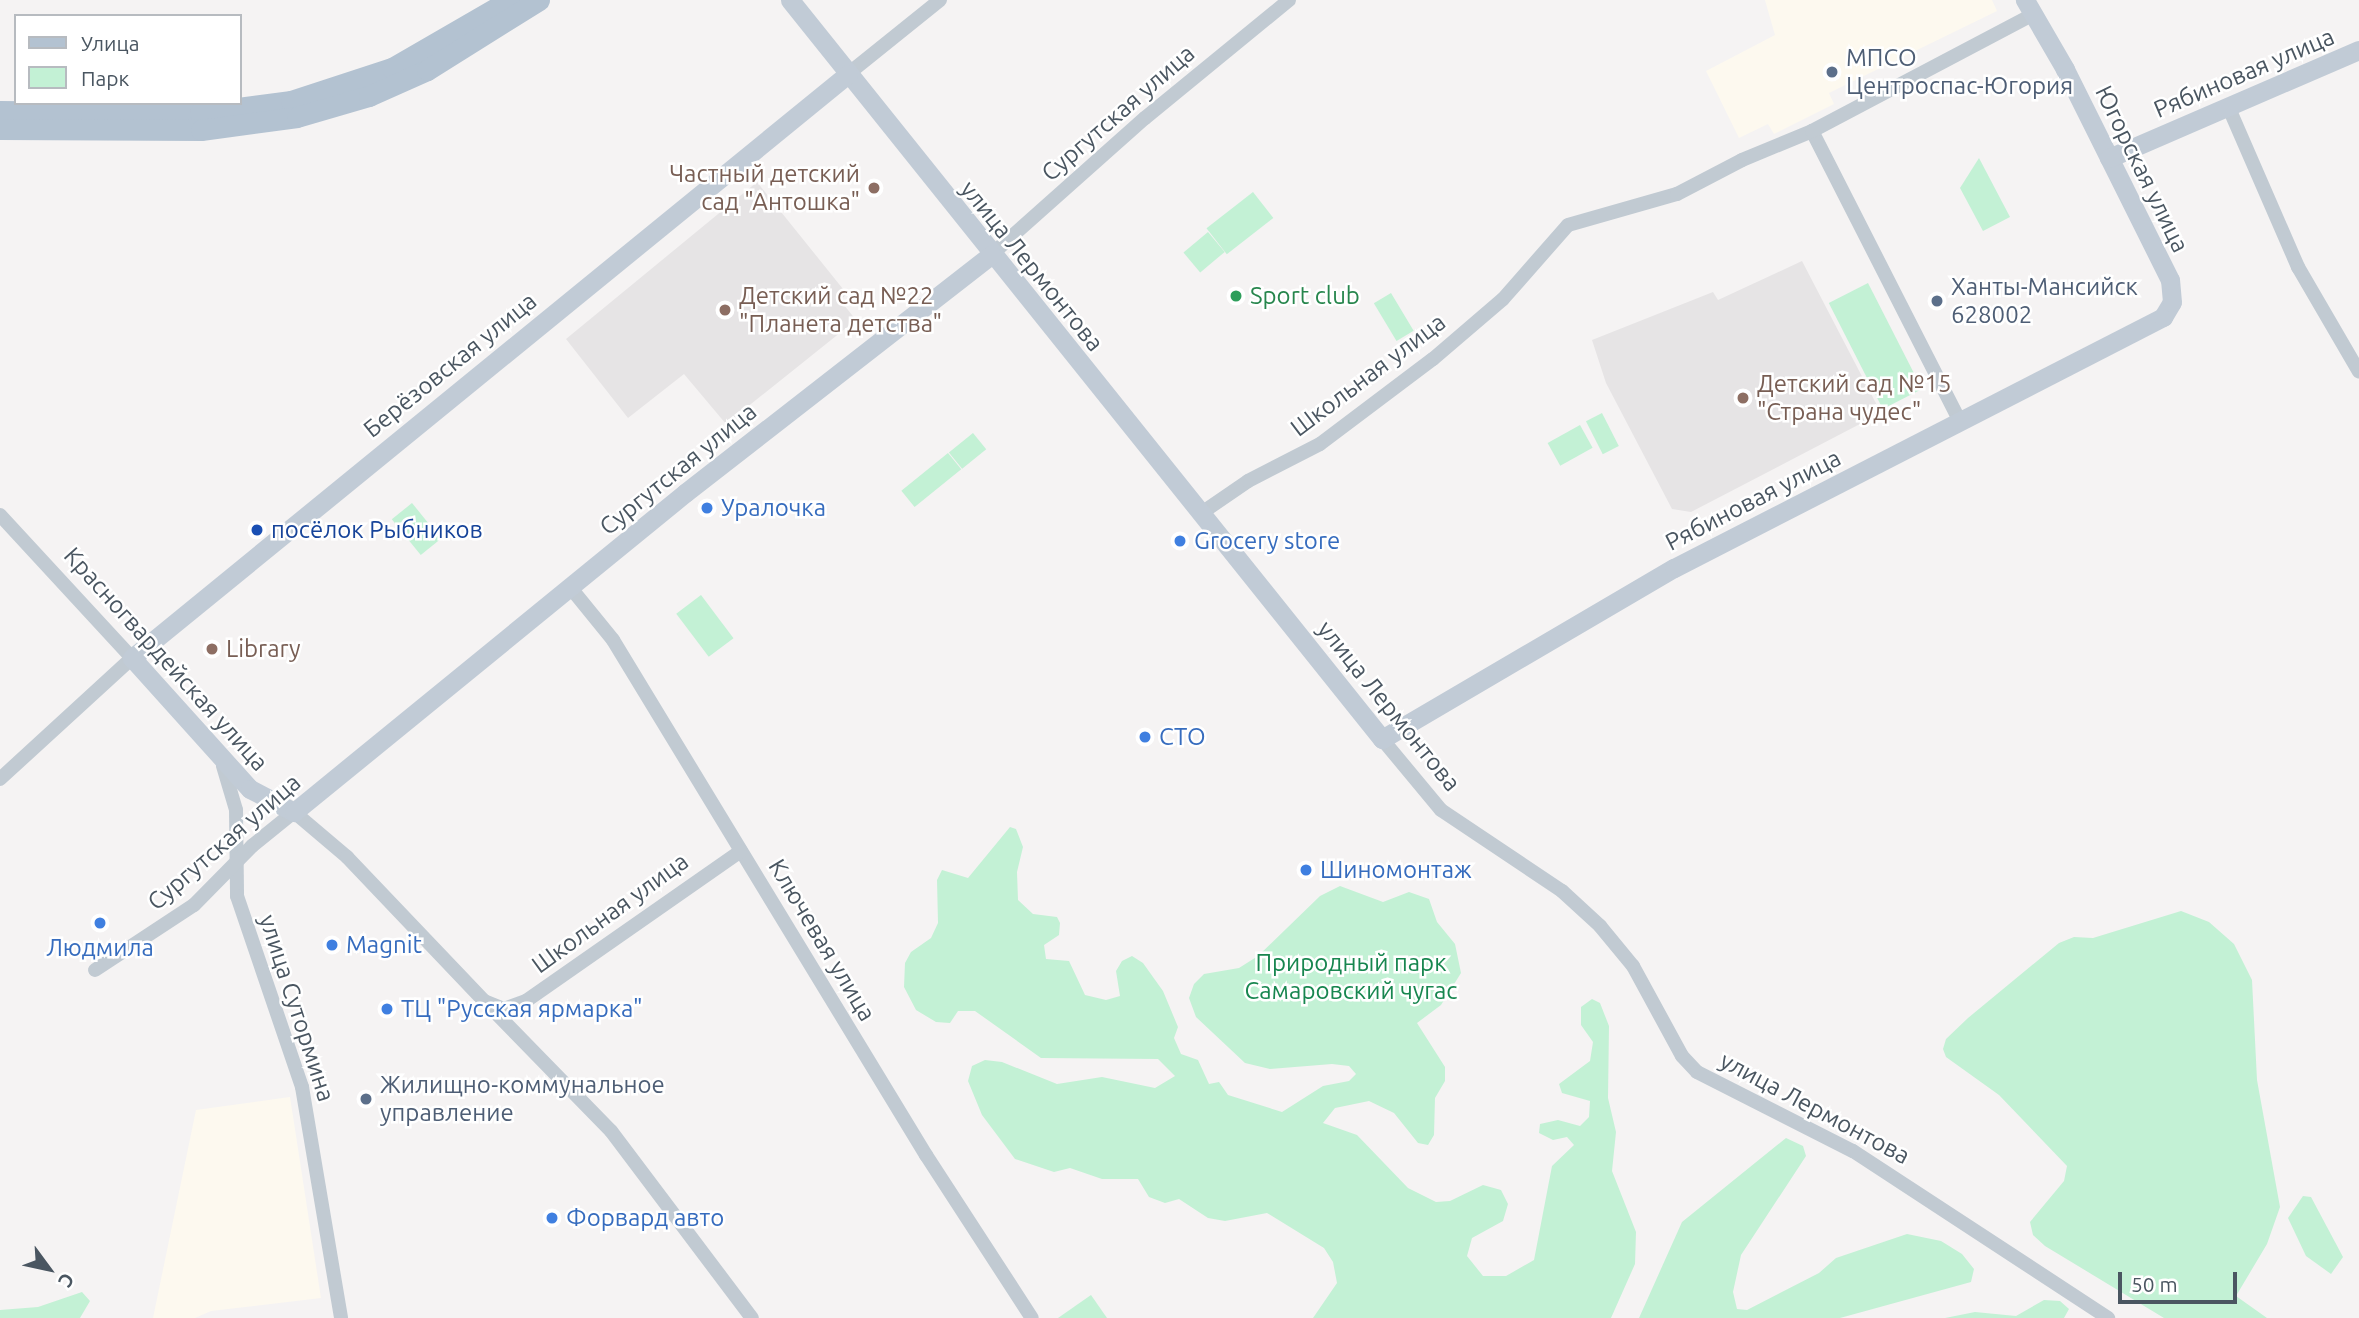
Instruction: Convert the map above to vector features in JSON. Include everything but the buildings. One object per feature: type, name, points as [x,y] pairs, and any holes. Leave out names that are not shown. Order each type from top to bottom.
[{"type":"main road","points":[[0,111],[200,113],[291,101],[392,68],[510,0]]},
{"type":"main road","points":[[0,129],[201,130],[297,117],[369,96],[427,70],[539,0]]},
{"type":"street","name":"улица Лермонтова","points":[[790,0],[1200,514],[1441,810],[1562,891],[1600,926],[1633,966],[1682,1056],[1697,1072],[1891,1173],[2108,1318]]},
{"type":"street","name":"Берёзовская улица","points":[[0,779],[132,658],[940,0]]},
{"type":"street","name":"Сургутская улица","points":[[95,970],[175,920],[294,813],[570,587],[992,255],[1145,118],[1289,0]]},
{"type":"street","points":[[1961,422],[1812,131],[2030,7]]},
{"type":"street","name":"Югорская улица","points":[[2030,7],[2170,280],[2172,302],[2156,323]]},
{"type":"street","name":"Рябиновая улица","points":[[2109,158],[2359,50]]},
{"type":"street","points":[[2228,106],[2294,257],[2359,372]]},
{"type":"street","name":"Школьная улица","points":[[1200,514],[1248,481],[1320,444],[1433,359],[1518,282],[1568,225],[1662,201],[1812,131]]},
{"type":"street","name":"Рябиновая улица","points":[[1382,739],[1674,568],[2156,323]]},
{"type":"street","name":"Красногвардейская улица","points":[[0,514],[218,755],[258,795],[294,813],[347,857],[611,1131],[752,1318]]},
{"type":"street","name":"Ключевая улица","points":[[570,587],[613,640],[926,1155],[1032,1318]]},
{"type":"street","name":"улица Сутормина","points":[[218,755],[235,801],[234,865],[237,896],[302,1087],[341,1318]]},
{"type":"street","name":"Школьная улица","points":[[503,1009],[526,1001],[741,851]]},
{"type":"street","name":"Красногвардейская улица","points":[[484,1001],[503,1009]]},
{"type":"shaded area","points":[[1765,0],[1992,0],[1997,11],[1829,93],[1834,104],[1774,134],[1768,124],[1739,138],[1706,71],[1775,35]]},
{"type":"shaded area","name":"Детский сад №22 \"Планета детства\"","points":[[757,182],[847,294],[840,300],[856,320],[726,424],[684,374],[628,418],[566,339]]},
{"type":"shaded area","name":"Детский сад №15 \"Страна чудес\"","points":[[1802,261],[1881,413],[1691,512],[1672,509],[1606,383],[1592,340],[1713,292],[1718,300]]},
{"type":"shaded area","points":[[290,1097],[321,1298],[211,1311],[195,1318],[153,1318],[196,1110]]},
{"type":"green space","points":[[1979,158],[2010,217],[1983,231],[1960,188]]},
{"type":"green space","points":[[1253,192],[1273,218],[1227,254],[1207,228]]},
{"type":"green space","points":[[1208,232],[1225,252],[1200,272],[1183,253]]},
{"type":"green space","points":[[1868,283],[1922,389],[1883,409],[1829,303]]},
{"type":"green space","points":[[1391,293],[1414,331],[1397,341],[1374,303]]},
{"type":"green space","points":[[1602,413],[1619,446],[1603,454],[1586,421]]},
{"type":"green space","points":[[1580,425],[1593,448],[1560,466],[1548,443]]},
{"type":"green space","points":[[973,433],[986,449],[962,469],[949,453]]},
{"type":"green space","points":[[948,453],[961,469],[915,507],[901,491]]},
{"type":"green space","points":[[412,503],[441,539],[421,555],[392,519]]},
{"type":"green space","points":[[701,595],[733,638],[709,657],[676,614]]},
{"type":"green space","name":"Природный парк Самаровский чугас","points":[[1010,827],[1016,829],[1023,847],[1017,872],[1018,900],[1033,914],[1057,917],[1060,923],[1059,935],[1044,945],[1046,959],[1069,961],[1085,995],[1106,1000],[1120,996],[1116,971],[1122,961],[1132,956],[1143,963],[1163,991],[1178,1027],[1174,1038],[1181,1054],[1198,1060],[1209,1084],[1219,1082],[1228,1095],[1282,1112],[1323,1086],[1349,1081],[1356,1074],[1349,1066],[1332,1064],[1270,1069],[1245,1063],[1196,1017],[1189,998],[1194,984],[1204,974],[1239,968],[1258,956],[1320,896],[1340,886],[1383,902],[1409,892],[1429,899],[1437,922],[1455,944],[1461,973],[1441,1005],[1417,1023],[1445,1067],[1445,1081],[1435,1098],[1434,1135],[1428,1145],[1418,1143],[1394,1113],[1369,1101],[1335,1108],[1323,1123],[1357,1135],[1408,1188],[1436,1202],[1450,1201],[1483,1185],[1501,1190],[1508,1204],[1503,1221],[1472,1238],[1467,1256],[1483,1276],[1506,1276],[1534,1260],[1552,1166],[1574,1145],[1567,1137],[1553,1140],[1539,1133],[1540,1124],[1558,1120],[1580,1126],[1589,1117],[1590,1101],[1562,1093],[1559,1084],[1590,1061],[1593,1042],[1581,1025],[1581,1007],[1592,999],[1600,1003],[1609,1026],[1608,1098],[1616,1132],[1612,1171],[1636,1232],[1635,1264],[1611,1318],[1313,1318],[1337,1283],[1333,1262],[1324,1248],[1267,1213],[1225,1221],[1208,1218],[1179,1199],[1165,1203],[1149,1197],[1138,1179],[1102,1179],[1070,1168],[1054,1172],[1015,1159],[982,1115],[968,1081],[972,1066],[985,1060],[1002,1062],[1057,1084],[1102,1077],[1155,1088],[1175,1076],[1158,1059],[1041,1058],[975,1011],[958,1011],[950,1023],[936,1022],[916,1010],[904,987],[905,963],[911,952],[931,938],[938,923],[937,880],[942,870],[968,878]]},
{"type":"green space","points":[[2181,911],[2209,922],[2234,944],[2252,980],[2257,1080],[2280,1207],[2267,1244],[2236,1296],[2267,1318],[2164,1318],[2045,1246],[2033,1235],[2030,1222],[2064,1181],[2067,1166],[1999,1095],[1946,1057],[1943,1049],[1946,1039],[1968,1018],[2059,943],[2074,937],[2093,938]]},
{"type":"green space","points":[[1786,1138],[1803,1146],[1806,1156],[1741,1255],[1733,1292],[1737,1309],[1747,1310],[1819,1273],[1836,1258],[1907,1234],[1941,1241],[1962,1254],[1974,1269],[1971,1282],[1840,1318],[1639,1318],[1682,1222]]},
{"type":"green space","points":[[2303,1196],[2311,1197],[2343,1257],[2331,1274],[2306,1256],[2288,1218]]},
{"type":"green space","points":[[82,1292],[90,1301],[80,1318],[0,1318],[0,1310],[38,1307]]},
{"type":"green space","points":[[1091,1295],[1107,1318],[1058,1318]]},
{"type":"green space","points":[[2044,1300],[2060,1301],[2069,1309],[2064,1318],[1945,1318],[1975,1312],[2016,1316]]},
{"type":"place","name":"МПСО Центроспас-Югория","points":[[1832,72]]},
{"type":"place","name":"Частный детский сад \"Антошка\"","points":[[874,188]]},
{"type":"place","name":"Sport club","points":[[1236,296]]},
{"type":"place","name":"Ханты-Мансийск 628002","points":[[1937,301]]},
{"type":"place","name":"Детский сад №22 \"Планета детства\"","points":[[725,310]]},
{"type":"place","name":"Детский сад №15 \"Страна чудес\"","points":[[1743,398]]},
{"type":"place","name":"Уралочка","points":[[707,508]]},
{"type":"place","name":"посёлок Рыбников","points":[[257,530]]},
{"type":"place","name":"Grocery store","points":[[1180,541]]},
{"type":"place","name":"Library","points":[[212,649]]},
{"type":"place","name":"СТО","points":[[1145,737]]},
{"type":"place","name":"Шиномонтаж","points":[[1306,870]]},
{"type":"place","name":"Людмила","points":[[100,923]]},
{"type":"place","name":"Magnit","points":[[332,945]]},
{"type":"place","name":"ТЦ \"Русская ярмарка\"","points":[[387,1009]]},
{"type":"place","name":"Жилищно-коммунальное управление","points":[[366,1099]]},
{"type":"place","name":"Форвард авто","points":[[552,1218]]}]
